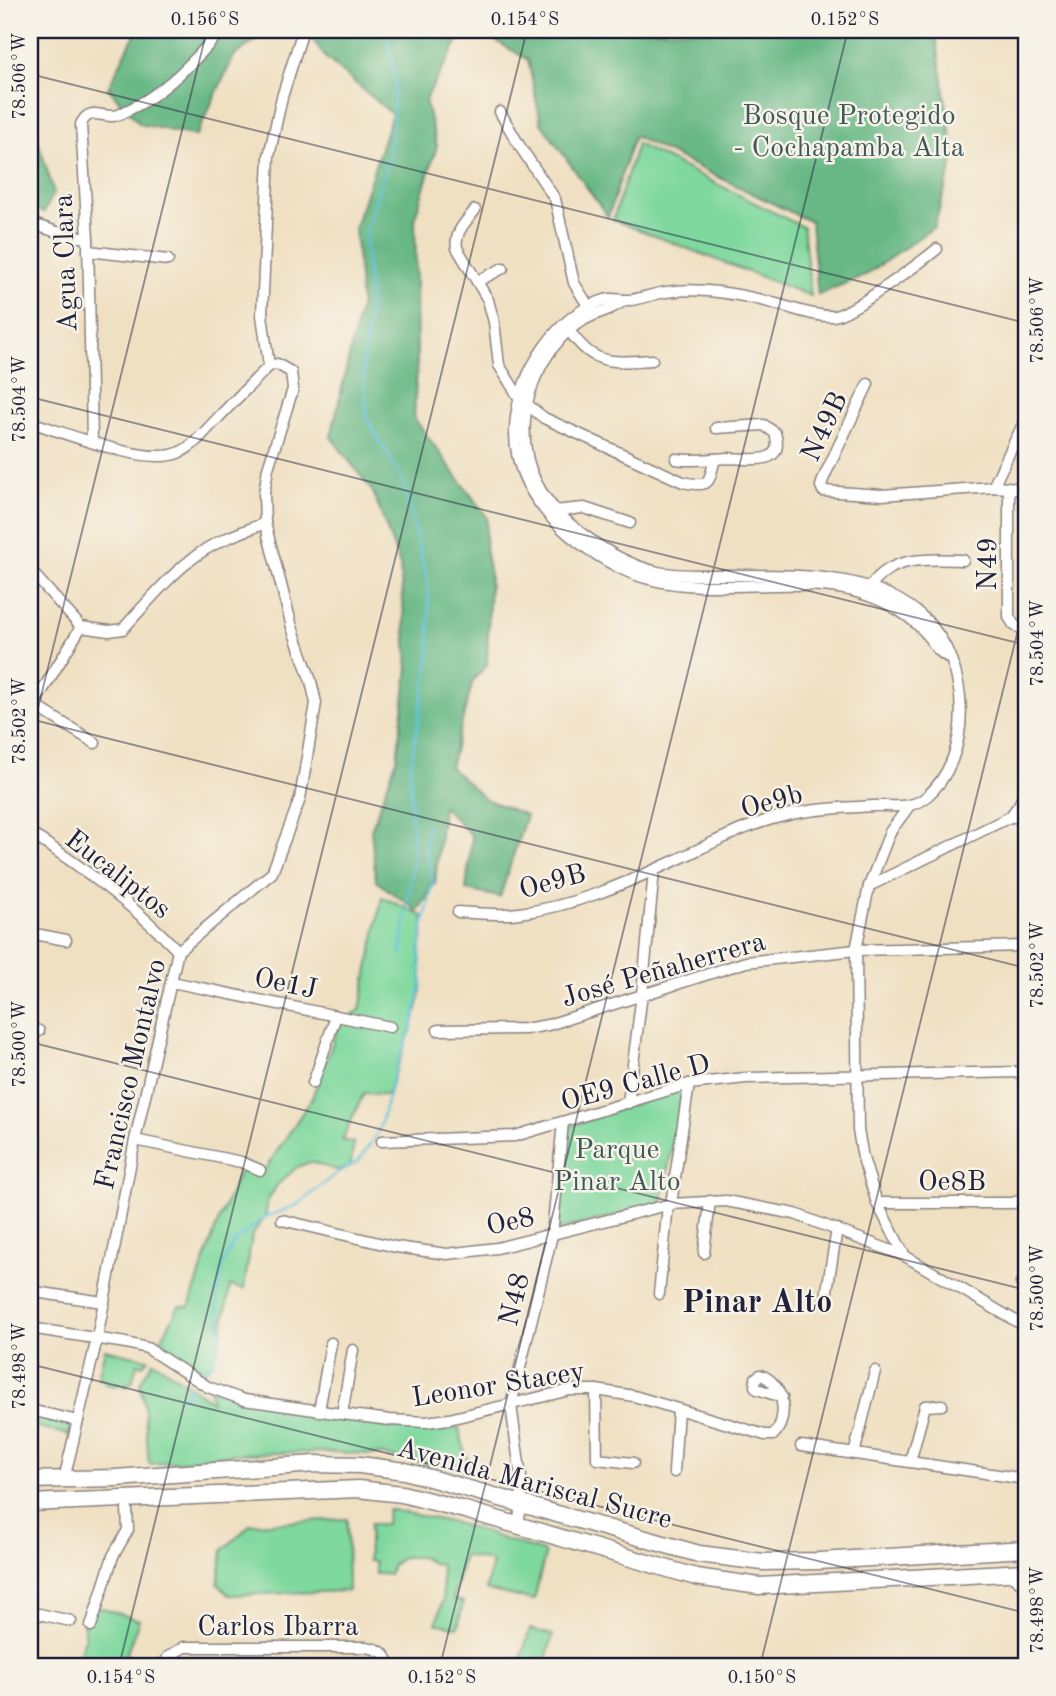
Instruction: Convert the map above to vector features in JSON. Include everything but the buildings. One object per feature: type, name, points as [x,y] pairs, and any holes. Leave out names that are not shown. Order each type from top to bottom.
[{"type":"main road","name":"Avenida Mariscal Sucre","points":[[30,1480],[316,1464],[360,1465],[405,1471],[699,1553],[763,1562],[1026,1549]]},
{"type":"main road","name":"Avenida Mariscal Sucre","points":[[30,1503],[358,1489],[402,1494],[695,1577],[759,1586],[1020,1573]]},
{"type":"main road","points":[[915,1556],[916,1578]]},
{"type":"street","name":"Agua Clara","points":[[92,441],[88,238],[81,124],[85,117],[92,113],[115,116],[142,104],[204,52],[222,30]]},
{"type":"street","points":[[30,422],[147,457],[164,457],[180,452],[197,440],[269,366],[262,315],[269,156],[282,97],[303,30]]},
{"type":"street","points":[[500,112],[555,199],[574,283],[591,311]]},
{"type":"street","points":[[475,210],[459,230],[457,248],[488,300],[494,322],[499,365],[523,402],[544,418],[683,482],[699,484],[709,481],[713,475],[715,459]]},
{"type":"street","points":[[30,223],[88,238]]},
{"type":"street","points":[[937,249],[851,309],[835,316],[805,312],[734,295],[691,290],[624,300],[617,307],[591,311],[567,328],[541,364],[523,402],[523,431],[528,465],[551,512],[589,539],[640,566],[673,574],[825,586],[876,599],[907,616],[939,651],[948,657]]},
{"type":"street","points":[[88,251],[169,260]]},
{"type":"street","points":[[478,281],[503,268]]},
{"type":"street","points":[[567,328],[575,340],[594,356],[627,361],[652,360]]},
{"type":"street","name":"Francisco Montalvo","points":[[64,1480],[97,1338],[135,1140],[178,951],[272,873],[300,799],[316,703],[292,627],[265,523],[264,494],[268,468],[293,389],[291,372],[277,364],[269,366]]},
{"type":"street","name":"N49B","points":[[869,384],[821,488],[827,492],[882,495],[993,487]]},
{"type":"street","points":[[1026,418],[993,487],[1026,489]]},
{"type":"street","points":[[676,459],[698,462],[715,459],[752,460],[765,458],[775,450],[777,442],[774,431],[764,425],[716,428]]},
{"type":"street","name":"N49","points":[[1009,487],[1009,617],[1014,625],[1026,631]]},
{"type":"street","points":[[551,512],[584,508],[630,523]]},
{"type":"street","points":[[30,570],[81,627],[109,632],[123,629],[181,568],[199,553],[218,542],[265,523]]},
{"type":"street","points":[[870,587],[886,569],[905,562],[963,559]]},
{"type":"street","points":[[745,580],[815,577],[870,587],[896,598],[919,614],[939,637],[957,687],[960,708],[959,741],[948,770],[922,800],[909,806],[890,832],[869,886],[856,950],[858,1130],[863,1158],[877,1203],[905,1256]]},
{"type":"street","points":[[81,627],[36,701],[42,710],[95,743]]},
{"type":"street","points":[[1010,817],[1026,789]]},
{"type":"street","name":"Oe9b","points":[[654,871],[756,823],[794,813],[909,806]]},
{"type":"street","points":[[869,886],[1010,817],[1026,817]]},
{"type":"street","name":"Eucaliptos","points":[[30,833],[90,873],[153,925],[178,951]]},
{"type":"street","points":[[628,1104],[654,871]]},
{"type":"street","name":"Oe9B","points":[[458,912],[516,914],[563,905],[654,871]]},
{"type":"street","points":[[30,933],[66,940]]},
{"type":"street","name":"José Peñaherrera","points":[[438,1030],[535,1027],[746,962],[856,950],[1026,946]]},
{"type":"street","name":"Oe1J","points":[[172,982],[390,1027]]},
{"type":"street","points":[[313,1083],[336,1016]]},
{"type":"street","name":"OE9 Calle D","points":[[382,1141],[508,1136],[628,1104],[689,1084],[746,1078],[858,1077],[1026,1070]]},
{"type":"street","points":[[659,1294],[669,1204],[689,1084]]},
{"type":"street","name":"N48","points":[[517,1526],[522,1505],[521,1478],[511,1405],[552,1235],[563,1122]]},
{"type":"street","points":[[135,1140],[241,1162],[260,1170]]},
{"type":"street","name":"Oe8B","points":[[877,1203],[1013,1203],[1026,1198]]},
{"type":"street","points":[[704,1253],[710,1201]]},
{"type":"street","name":"Oe8","points":[[282,1220],[396,1247],[447,1254],[497,1248],[669,1204],[726,1201],[795,1214],[905,1256],[1025,1325]]},
{"type":"street","points":[[825,1303],[836,1229]]},
{"type":"street","points":[[35,1292],[103,1302]]},
{"type":"street","name":"Leonor Stacey","points":[[30,1328],[147,1349],[225,1395],[390,1420],[426,1422],[449,1419],[570,1390],[596,1390],[634,1396],[765,1436],[774,1435],[779,1430],[782,1397]]},
{"type":"street","points":[[320,1410],[331,1343]]},
{"type":"street","points":[[342,1414],[354,1350]]},
{"type":"street","points":[[854,1454],[875,1371]]},
{"type":"street","points":[[596,1390],[597,1459],[633,1463]]},
{"type":"street","points":[[910,1462],[925,1406],[942,1405]]},
{"type":"street","points":[[674,1472],[678,1409]]},
{"type":"street","points":[[30,1410],[78,1421]]},
{"type":"street","points":[[800,1446],[1026,1479]]},
{"type":"street","points":[[90,1626],[113,1556],[128,1530],[127,1508]]},
{"type":"street","points":[[1020,1573],[1026,1589]]},
{"type":"street","points":[[30,1612],[71,1620]]},
{"type":"street","name":"Carlos Ibarra","points":[[164,1666],[168,1657],[184,1647],[365,1647],[378,1649],[387,1657],[390,1666]]},
{"type":"green space","points":[[137,30],[270,30],[234,56],[196,136],[140,124],[108,88]]},
{"type":"green space","points":[[306,30],[464,30],[425,100],[437,146],[415,217],[417,362],[414,418],[487,517],[485,548],[490,575],[487,665],[473,680],[450,767],[485,799],[526,815],[500,897],[466,890],[472,836],[443,806],[435,883],[418,911],[376,881],[371,830],[397,758],[408,668],[400,565],[373,492],[331,437],[361,303],[355,227],[392,114],[326,58]]},
{"type":"green space","name":"Bosque Protegido - Cochapamba Alta","points":[[478,30],[935,30],[954,158],[934,227],[867,274],[818,295],[811,222],[634,136],[608,217],[541,123],[528,60]]},
{"type":"green space","points":[[30,114],[54,193],[44,212],[30,209]]},
{"type":"green space","points":[[637,144],[803,227],[811,296],[613,220]]},
{"type":"green space","points":[[382,897],[423,916],[420,996],[413,1025],[388,1095],[364,1093],[342,1140],[354,1143],[350,1167],[337,1170],[310,1162],[297,1167],[277,1185],[268,1200],[265,1217],[252,1235],[244,1289],[230,1286],[213,1363],[199,1375],[159,1344],[179,1306],[189,1307],[216,1227],[243,1163],[262,1174],[312,1098],[341,1021],[360,1010]]},
{"type":"green space","name":"Parque Pinar Alto","points":[[684,1086],[661,1205],[557,1230],[568,1127]]},
{"type":"green space","points":[[105,1349],[148,1359],[143,1365],[137,1364],[132,1383],[128,1382],[127,1387],[118,1384],[114,1386],[104,1383],[105,1379],[98,1378]]},
{"type":"green space","points":[[153,1361],[212,1401],[210,1389],[379,1426],[438,1430],[459,1428],[470,1472],[382,1455],[331,1452],[230,1454],[149,1464],[140,1383]]},
{"type":"green space","points":[[30,1414],[71,1425],[69,1435],[30,1425]]},
{"type":"green space","points":[[388,1509],[459,1524],[543,1552],[545,1555],[534,1600],[486,1590],[492,1562],[464,1555],[453,1599],[463,1602],[458,1627],[436,1624],[443,1600],[441,1564],[421,1557],[403,1557],[393,1565],[389,1574],[375,1574],[375,1561],[368,1561],[370,1524],[386,1524]]},
{"type":"green space","points":[[347,1519],[348,1591],[229,1595],[218,1584],[223,1550],[251,1524]]},
{"type":"green space","points":[[90,1604],[139,1620],[122,1666],[74,1666],[86,1637],[83,1625],[91,1616]]},
{"type":"green space","points":[[530,1629],[553,1635],[544,1666],[519,1666]]},
{"type":"waterway","points":[[387,30],[395,84],[389,157],[365,235],[370,303],[363,372],[367,419],[402,479],[428,583],[430,654],[410,767],[413,859],[401,955]]},
{"type":"waterway","points":[[198,1377],[213,1363],[221,1335],[217,1298],[222,1267],[234,1242],[265,1217],[297,1205],[337,1173],[359,1161],[379,1130],[398,1061],[411,1031],[422,982],[422,932],[433,882],[425,844],[428,825]]},
{"type":"waterway","points":[[183,1398],[190,1388]]},
{"type":"district","name":"Pinar Alto","points":[[757,1301]]}]
